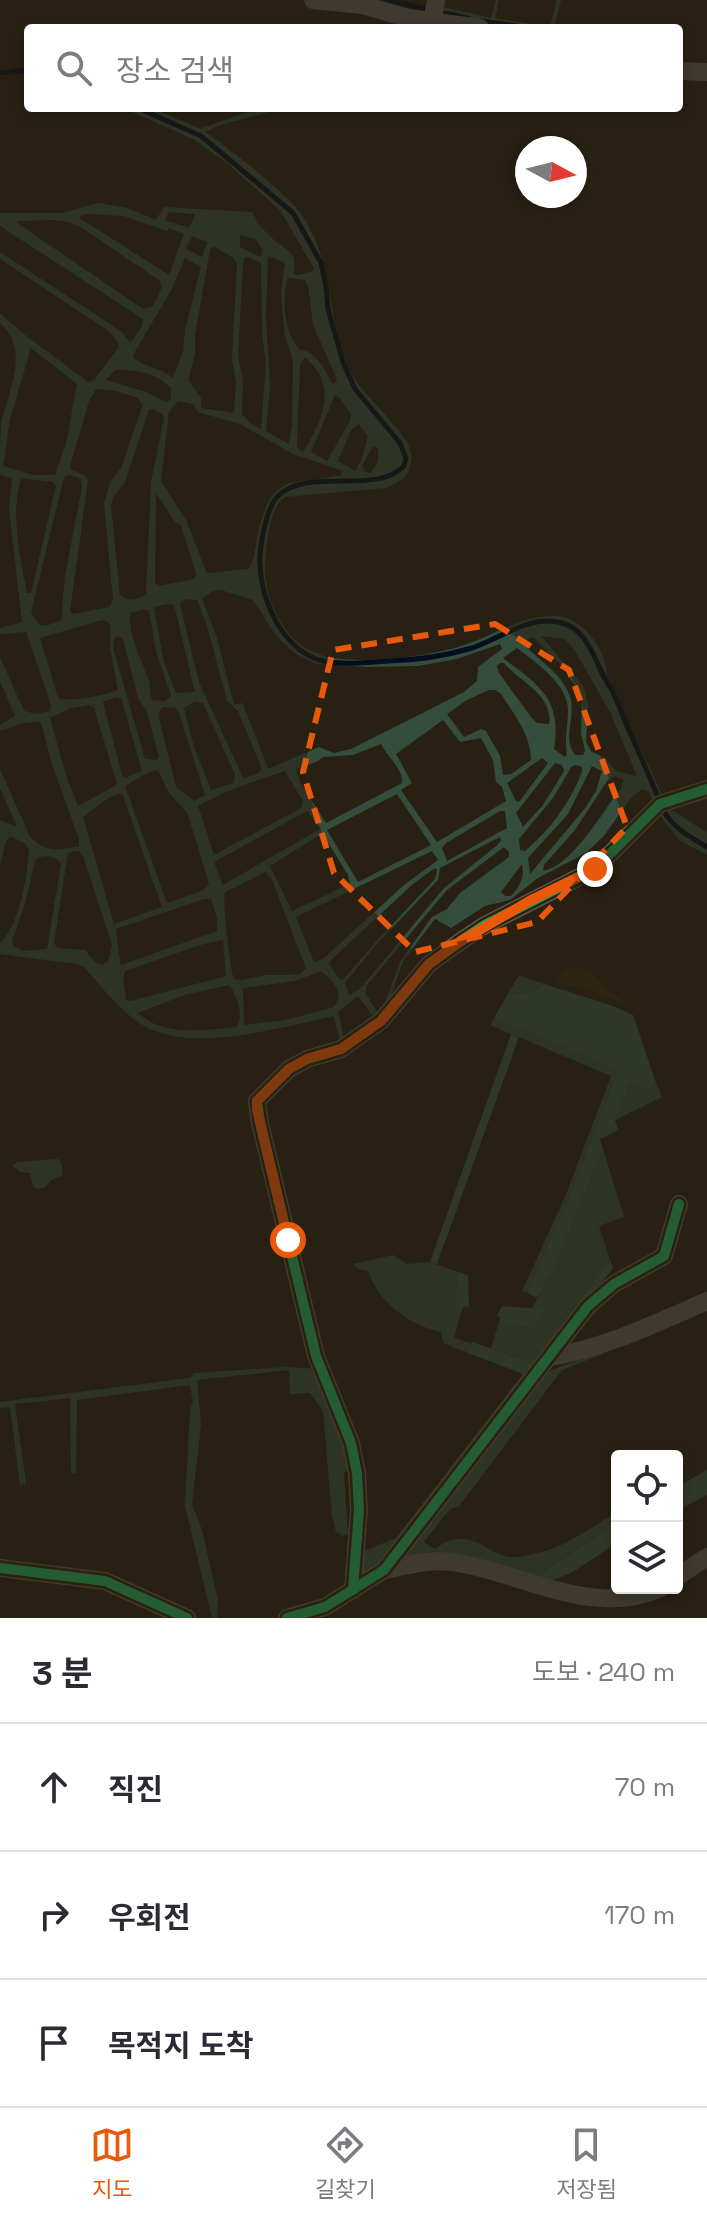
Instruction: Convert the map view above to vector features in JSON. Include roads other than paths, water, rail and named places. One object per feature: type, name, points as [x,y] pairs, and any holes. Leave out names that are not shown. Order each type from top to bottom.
[{"type":"street","points":[[313,0],[363,5],[408,18],[453,24]]},
{"type":"street","points":[[432,21],[436,0]]},
{"type":"street","points":[[683,71],[707,72]]},
{"type":"street","points":[[353,1590],[359,1510],[357,1473],[341,1417],[316,1356],[257,1101],[289,1069],[307,1059],[341,1049],[381,1021],[429,964],[461,941],[531,900],[595,869],[660,804],[707,789]]},
{"type":"street","points":[[287,1618],[325,1607],[384,1570],[588,1306],[614,1284],[664,1256],[679,1204]]},
{"type":"street","points":[[550,1357],[606,1343],[707,1301]]},
{"type":"street","points":[[683,1573],[707,1557]]},
{"type":"street","points":[[384,1570],[425,1562],[460,1563],[552,1594],[612,1606],[634,1602],[649,1594]]},
{"type":"street","points":[[0,1568],[105,1581],[187,1618]]},
{"type":"waterway","points":[[387,0],[426,9],[427,5]]},
{"type":"waterway","points":[[445,13],[468,18]]},
{"type":"waterway","points":[[481,21],[503,24]]},
{"type":"waterway","points":[[0,73],[24,70]]},
{"type":"waterway","points":[[147,112],[201,136],[293,213],[321,263],[328,309],[343,362],[355,389],[400,443],[406,458],[404,466],[392,475],[360,481],[307,483],[291,487],[274,501],[264,529],[260,565],[265,596],[288,639],[313,657],[328,662],[358,663],[410,660],[452,653],[536,622],[558,622],[569,626],[585,640],[612,690],[659,799]]},
{"type":"waterway","points":[[663,810],[677,827],[707,847]]}]
